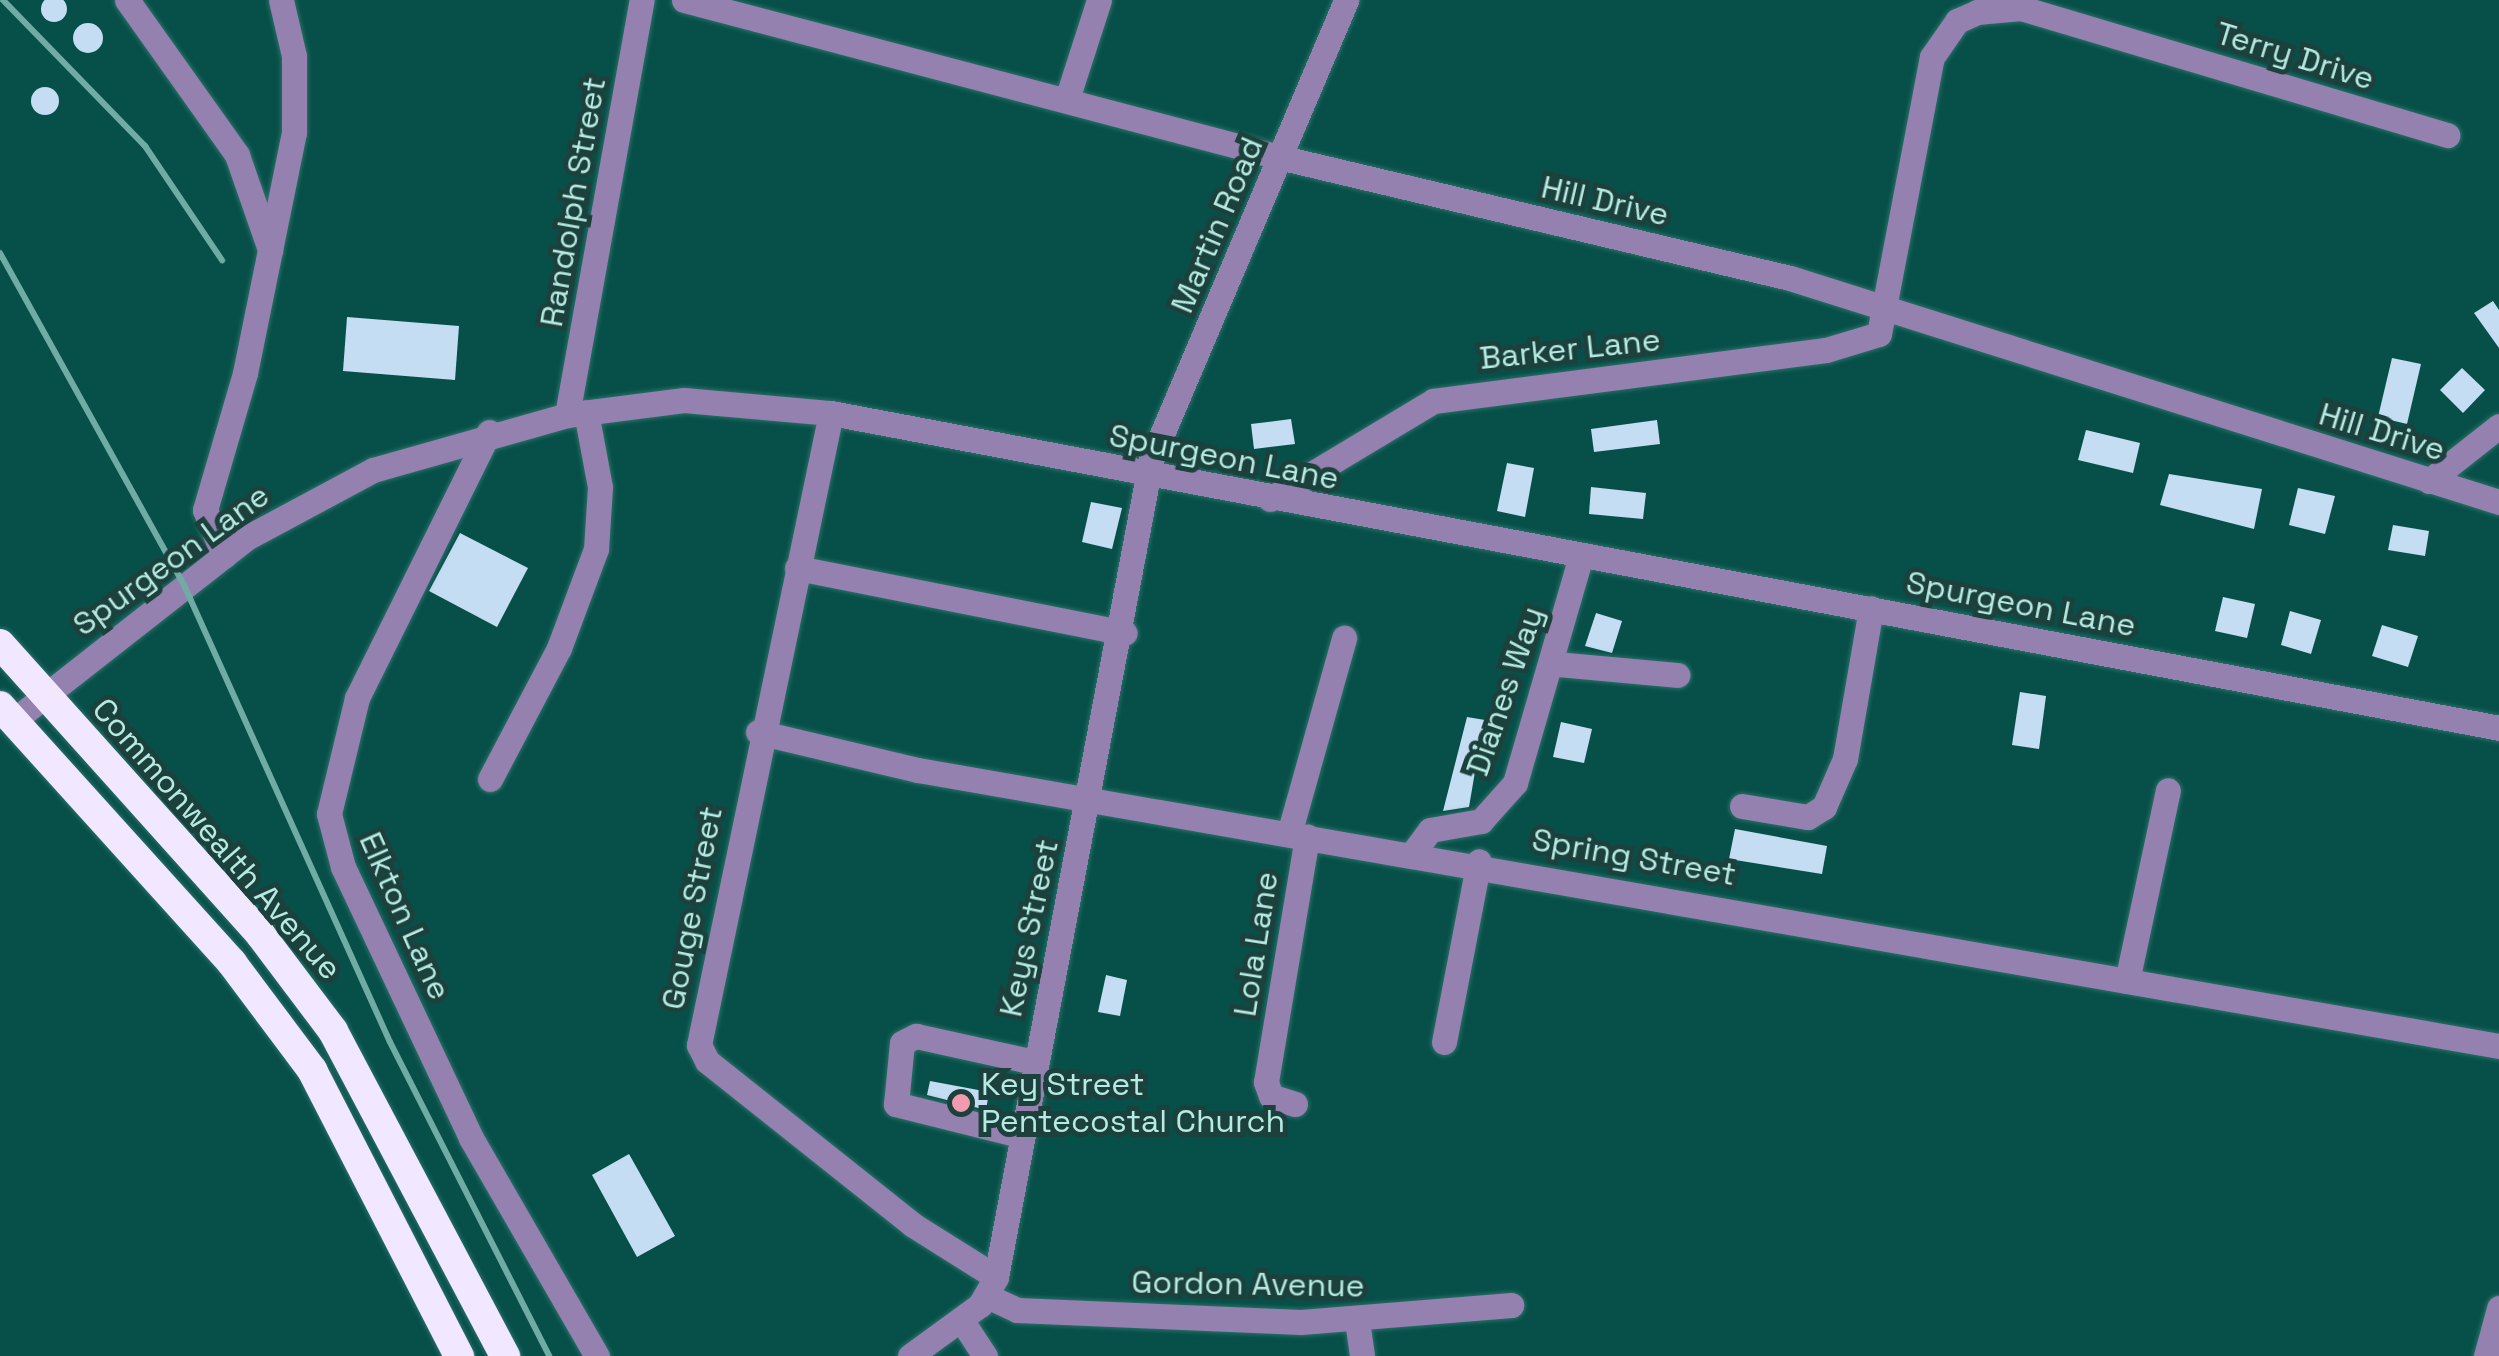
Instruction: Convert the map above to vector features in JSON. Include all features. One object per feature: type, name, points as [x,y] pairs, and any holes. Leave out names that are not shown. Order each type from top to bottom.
[{"type":"highway","name":"Commonwealth Avenue","points":[[0,644],[288,968],[370,1090],[505,1356]]},
{"type":"highway","points":[[6,714],[255,992],[354,1141],[460,1356]]},
{"type":"highway","points":[[255,992],[288,968]]},
{"type":"highway","points":[[437,1305],[472,1287]]},
{"type":"street","points":[[127,0],[237,155],[271,255]]},
{"type":"street","points":[[224,556],[204,510],[271,255],[297,94],[281,0]]},
{"type":"street","name":"Randolph Street","points":[[577,413],[642,0]]},
{"type":"street","name":"Hill Drive","points":[[684,0],[1283,158],[1790,278],[1890,315],[2499,502]]},
{"type":"street","points":[[1066,99],[1100,0]]},
{"type":"street","name":"Martin Road","points":[[1151,476],[1346,0]]},
{"type":"street","name":"Terry Drive","points":[[1890,315],[1932,57],[1946,32],[1977,12],[2021,8],[2448,135]]},
{"type":"street","name":"Barker Lane","points":[[1270,499],[1433,401],[1866,343],[1890,315]]},
{"type":"street","name":"Spurgeon Lane","points":[[6,714],[45,695],[224,556],[373,470],[489,432],[577,413],[684,400],[831,413],[1270,499],[2499,728]]},
{"type":"street","points":[[490,779],[559,648],[596,549],[600,487],[577,413]]},
{"type":"street","name":"Gouge Street","points":[[831,413],[758,732],[702,1056],[991,1286]]},
{"type":"street","points":[[2428,481],[2499,426]]},
{"type":"street","name":"Elkton Lane","points":[[489,432],[357,698],[329,814],[344,867],[471,1138],[597,1356]]},
{"type":"street","name":"Keys Street","points":[[991,1286],[1124,633],[1151,476]]},
{"type":"street","name":"Dianes Way","points":[[1416,850],[1430,830],[1481,821],[1515,782],[1557,664],[1581,556]]},
{"type":"street","points":[[797,568],[1124,633]]},
{"type":"street","points":[[1742,806],[1808,817],[1824,807],[1844,759],[1871,608]]},
{"type":"street","points":[[1298,835],[1344,638]]},
{"type":"street","points":[[1557,664],[1677,675]]},
{"type":"street","name":"Spring Street","points":[[758,732],[1090,798],[1298,835],[1416,850],[2499,1046]]},
{"type":"street","points":[[2127,981],[2168,790]]},
{"type":"street","name":"Lola Lane","points":[[1294,1104],[1270,1096],[1266,1082],[1298,835]]},
{"type":"street","points":[[1444,1042],[1479,862]]},
{"type":"street","points":[[1019,1135],[896,1104],[902,1043],[916,1036],[1034,1062]]},
{"type":"street","points":[[910,1356],[962,1322],[991,1286]]},
{"type":"street","name":"Gordon Avenue","points":[[991,1286],[1028,1311],[1356,1320],[1511,1305]]},
{"type":"street","points":[[2486,1356],[2499,1308]]},
{"type":"street","points":[[1356,1320],[1362,1356]]},
{"type":"street","points":[[962,1322],[985,1356]]},
{"type":"building","points":[[54,-4],[63,0],[67,9],[63,18],[54,22],[45,18],[41,9],[45,0]]},
{"type":"building","points":[[88,23],[102,32],[103,38],[94,52],[88,53],[74,44],[73,38],[82,24]]},
{"type":"building","points":[[45,87],[55,91],[59,101],[55,111],[45,115],[35,111],[31,101],[35,91]]},
{"type":"building","points":[[2493,301],[2499,310],[2499,348],[2474,313]]},
{"type":"building","points":[[347,317],[459,326],[455,380],[343,371]]},
{"type":"building","points":[[2392,358],[2421,364],[2407,424],[2378,417]]},
{"type":"building","points":[[2462,368],[2485,390],[2463,413],[2440,390]]},
{"type":"building","points":[[1291,419],[1295,444],[1254,449],[1251,424]]},
{"type":"building","points":[[1657,420],[1660,444],[1594,452],[1591,429]]},
{"type":"building","points":[[2086,430],[2140,443],[2133,473],[2078,460]]},
{"type":"building","points":[[1507,463],[1534,468],[1525,517],[1497,511]]},
{"type":"building","points":[[2169,474],[2262,489],[2254,529],[2160,505]]},
{"type":"building","points":[[1591,487],[1646,493],[1643,519],[1589,514]]},
{"type":"building","points":[[2298,488],[2335,496],[2325,534],[2289,525]]},
{"type":"building","points":[[1091,502],[1122,508],[1112,549],[1082,542]]},
{"type":"building","points":[[2393,525],[2429,531],[2425,556],[2388,550]]},
{"type":"building","points":[[460,533],[528,568],[497,627],[429,591]]},
{"type":"building","points":[[2223,597],[2255,604],[2247,638],[2215,631]]},
{"type":"building","points":[[2290,611],[2321,620],[2311,654],[2281,645]]},
{"type":"building","points":[[1596,613],[1622,621],[1612,653],[1585,646]]},
{"type":"building","points":[[2382,625],[2418,636],[2408,667],[2372,656]]},
{"type":"building","points":[[2020,692],[2046,696],[2039,749],[2012,745]]},
{"type":"building","points":[[1467,717],[1503,723],[1498,757],[1478,754],[1469,807],[1443,811]]},
{"type":"building","points":[[1561,722],[1592,729],[1584,763],[1553,757]]},
{"type":"building","points":[[1735,829],[1827,846],[1822,874],[1729,859]]},
{"type":"building","points":[[1106,975],[1127,980],[1120,1016],[1098,1012]]},
{"type":"building","points":[[930,1081],[989,1092],[986,1110],[927,1095]]},
{"type":"building","points":[[629,1154],[675,1236],[637,1257],[592,1175]]},
{"type":"railway","points":[[3,0],[145,146],[222,260]]},
{"type":"railway","points":[[0,253],[184,585],[390,1042],[549,1356]]},
{"type":"place","name":"Key Street Pentecostal Church","points":[[961,1103]]}]
